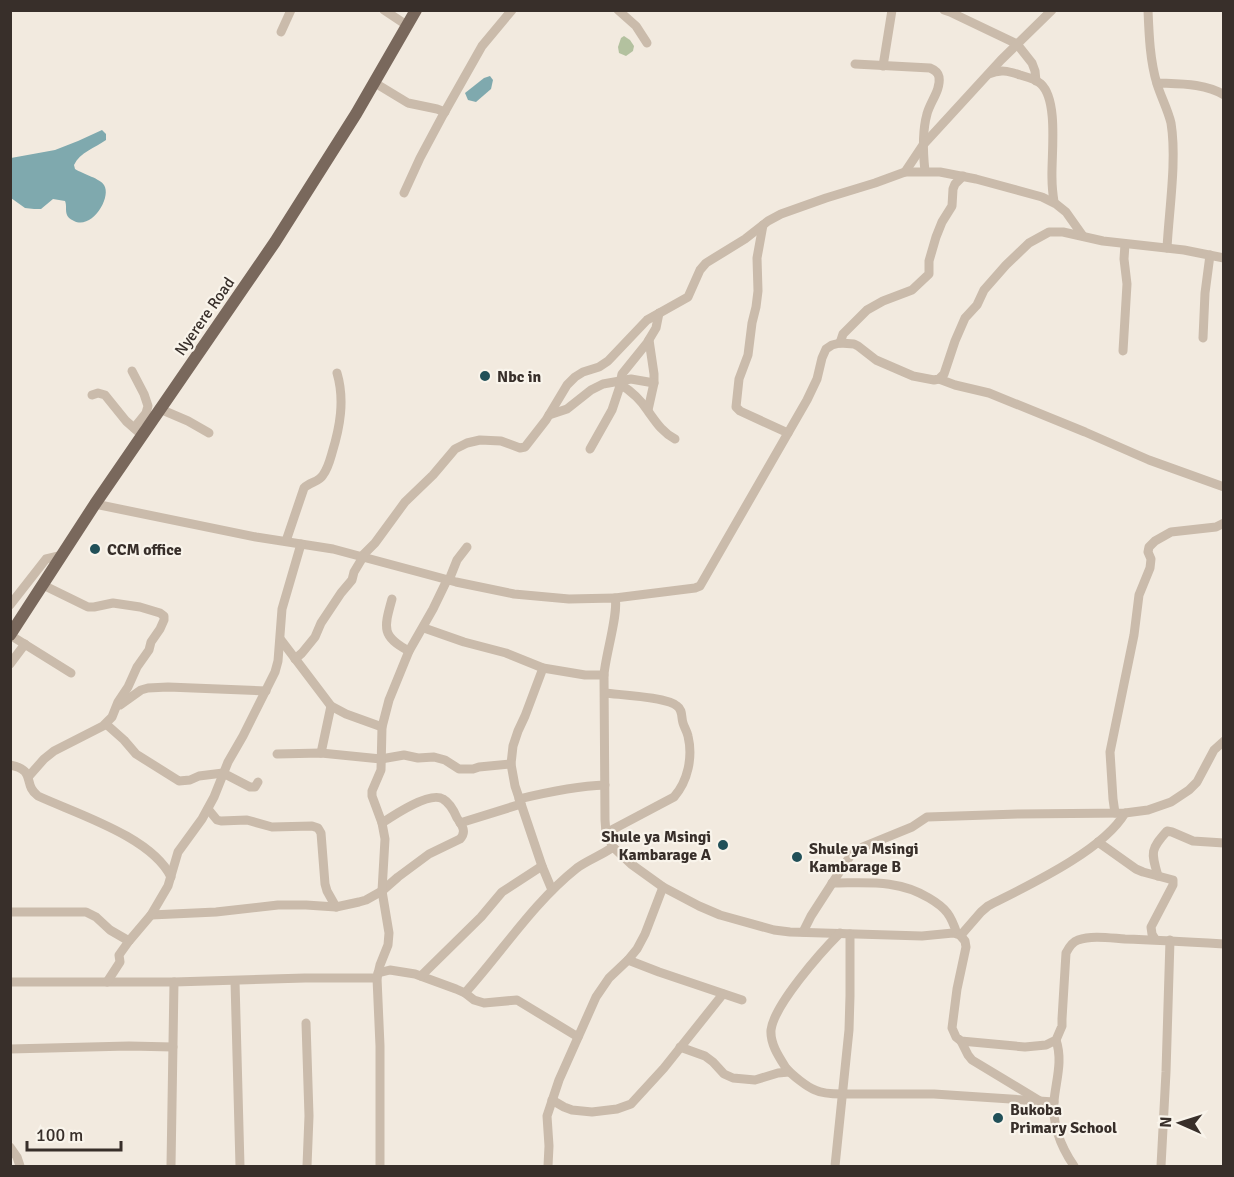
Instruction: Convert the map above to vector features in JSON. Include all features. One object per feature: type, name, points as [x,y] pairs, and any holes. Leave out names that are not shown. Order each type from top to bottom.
[{"type":"main road","name":"Nyerere Road","points":[[10,635],[63,555],[138,432],[160,409],[275,242],[375,83],[416,10]]},
{"type":"street","points":[[281,32],[291,10]]},
{"type":"street","points":[[384,10],[408,26]]},
{"type":"street","points":[[404,193],[420,158],[482,46],[512,10]]},
{"type":"street","points":[[618,10],[636,26],[647,43]]},
{"type":"street","points":[[883,66],[892,10]]},
{"type":"street","points":[[905,172],[923,145],[1017,44],[1052,10]]},
{"type":"street","points":[[1148,10],[1157,83],[1170,122],[1172,141],[1173,160],[1167,248]]},
{"type":"street","points":[[948,11],[1017,44],[1032,63],[1036,81]]},
{"type":"street","points":[[855,64],[936,70],[939,86],[926,116],[923,145],[925,171]]},
{"type":"street","points":[[989,74],[997,70],[1004,70],[1036,81],[1047,93],[1053,126],[1054,202]]},
{"type":"street","points":[[375,83],[408,103],[445,112]]},
{"type":"street","points":[[1157,83],[1203,87],[1224,95]]},
{"type":"street","points":[[295,659],[315,637],[321,623],[352,580],[362,557],[405,502],[433,475],[455,449],[480,440],[501,441],[520,448],[525,447],[549,415],[567,385],[575,377],[599,367],[647,320],[688,297],[700,270],[706,263],[781,214],[905,172],[925,171],[963,176],[1042,196],[1066,212],[1083,236]]},
{"type":"street","points":[[840,343],[843,334],[867,310],[912,290],[929,274],[929,261],[936,237],[952,206],[955,184],[963,176]]},
{"type":"street","points":[[763,225],[758,258],[756,307],[748,355],[739,380],[736,407],[788,433]]},
{"type":"street","points":[[939,379],[944,374],[964,318],[977,305],[984,290],[1019,251],[1033,240],[1049,232],[1063,232],[1103,241],[1167,248],[1224,258]]},
{"type":"street","points":[[1123,351],[1125,244]]},
{"type":"street","points":[[1203,338],[1210,255]]},
{"type":"street","points":[[590,449],[612,410],[624,371],[649,340],[656,328],[659,313]]},
{"type":"street","points":[[648,410],[654,383],[649,340]]},
{"type":"street","points":[[95,504],[256,537],[333,549],[448,580],[514,594],[549,598],[615,598],[695,588],[700,586],[788,433],[817,379],[826,349],[840,343],[854,344],[876,360],[913,376],[939,379],[989,393],[1149,460],[1224,487]]},
{"type":"street","points":[[92,395],[98,393],[105,395],[138,432],[148,406],[132,371]]},
{"type":"street","points":[[286,541],[304,488],[307,484],[322,477],[336,440],[340,426],[342,395],[337,373]]},
{"type":"street","points":[[549,415],[571,407],[598,386],[631,379],[654,383]]},
{"type":"street","points":[[620,383],[648,410],[660,428],[675,439]]},
{"type":"street","points":[[160,409],[209,433]]},
{"type":"street","points":[[615,598],[615,611],[604,675],[606,833],[613,847],[631,864],[663,887],[699,906],[720,915],[774,930],[845,934],[959,935],[988,906],[1036,882],[1072,860],[1115,827],[1120,813],[1113,799],[1110,752],[1134,635],[1139,596],[1150,568],[1149,549],[1155,541],[1171,532],[1216,527],[1224,523]]},
{"type":"street","points":[[107,982],[120,962],[119,955],[152,915],[168,886],[181,845],[195,830],[208,809],[223,773],[266,691],[278,661],[282,609],[302,544]]},
{"type":"street","points":[[380,1167],[378,976],[389,939],[389,928],[382,891],[385,839],[372,791],[381,770],[382,728],[388,700],[409,651],[424,628],[457,560],[466,547]]},
{"type":"street","points":[[10,605],[46,559],[63,555]]},
{"type":"street","points":[[28,776],[54,751],[106,724],[112,717],[137,667],[149,650],[150,642],[164,624],[164,616],[155,611],[113,603],[88,607],[43,585]]},
{"type":"street","points":[[392,599],[387,618],[389,635],[395,644],[409,651]]},
{"type":"street","points":[[424,628],[506,653],[543,668],[585,675],[604,675]]},
{"type":"street","points":[[10,635],[70,673]]},
{"type":"street","points":[[280,640],[331,706],[382,728]]},
{"type":"street","points":[[10,664],[25,644]]},
{"type":"street","points":[[543,668],[518,731],[511,764],[520,802],[552,890]]},
{"type":"street","points":[[116,708],[134,694],[148,688],[266,691]]},
{"type":"street","points":[[604,693],[663,700],[678,706],[688,735],[690,755],[684,782],[674,797],[606,833]]},
{"type":"street","points":[[321,753],[331,706]]},
{"type":"street","points":[[106,724],[136,754],[179,781],[223,773],[250,787],[255,787],[258,782]]},
{"type":"street","points":[[803,932],[851,855],[863,847],[930,816],[1120,813],[1148,810],[1183,796],[1197,782],[1214,750],[1224,741]]},
{"type":"street","points":[[277,754],[321,753],[381,759],[404,755],[418,758],[434,757],[445,760],[459,769],[511,764]]},
{"type":"street","points":[[10,765],[20,767],[28,776],[30,788],[38,796],[99,822],[134,841],[155,856],[171,877]]},
{"type":"street","points":[[460,823],[564,789],[606,785]]},
{"type":"street","points":[[152,915],[216,912],[278,905],[336,907],[366,900],[382,891],[429,854],[464,836],[460,823],[448,803],[438,797],[427,799],[382,823]]},
{"type":"street","points":[[208,809],[217,820],[221,821],[247,820],[272,827],[312,826],[318,828],[321,833],[325,884],[336,907]]},
{"type":"street","points":[[1158,876],[1153,852],[1156,844],[1167,831],[1193,842],[1224,843]]},
{"type":"street","points":[[1098,842],[1136,869],[1173,880],[1151,927],[1155,939]]},
{"type":"street","points":[[465,993],[552,890],[577,868],[613,847]]},
{"type":"street","points":[[421,976],[481,917],[502,892],[542,866]]},
{"type":"street","points":[[832,883],[891,884],[918,891],[945,909],[959,935],[965,941],[966,947],[952,1028],[956,1037],[961,1041],[972,1060],[1042,1102]]},
{"type":"street","points":[[548,1167],[547,1116],[552,1100],[590,1008],[602,987],[637,949],[663,887]]},
{"type":"street","points":[[10,912],[89,913],[110,930],[129,941]]},
{"type":"street","points":[[845,934],[819,957],[780,1007],[771,1030],[774,1046],[789,1072],[815,1090],[842,1094],[934,1094],[1054,1102]]},
{"type":"street","points":[[835,1167],[850,996],[845,934]]},
{"type":"street","points":[[961,1041],[1025,1047],[1046,1046],[1056,1040],[1062,1026],[1065,961],[1073,942],[1092,937],[1155,939],[1223,945]]},
{"type":"street","points":[[1161,1167],[1170,940]]},
{"type":"street","points":[[628,960],[742,1000]]},
{"type":"street","points":[[10,982],[235,981],[378,976],[390,970],[421,976],[484,1003],[517,1000],[578,1037]]},
{"type":"street","points":[[235,981],[240,1167]]},
{"type":"street","points":[[171,1167],[174,982]]},
{"type":"street","points":[[552,1100],[564,1107],[579,1111],[606,1111],[631,1104],[653,1081],[723,994]]},
{"type":"street","points":[[306,1023],[309,1116],[307,1167]]},
{"type":"street","points":[[1056,1040],[1060,1052],[1054,1102],[1055,1126],[1061,1144],[1074,1167]]},
{"type":"street","points":[[10,1049],[173,1047]]},
{"type":"street","points":[[680,1047],[705,1056],[724,1074],[733,1078],[755,1080],[789,1072]]},
{"type":"street","points":[[10,1147],[20,1167]]},
{"type":"green space","points":[[624,36],[634,46],[633,51],[626,56],[619,53],[618,47]]},
{"type":"water","points":[[490,76],[493,80],[491,89],[476,102],[468,100],[465,93]]},
{"type":"water","points":[[102,130],[106,134],[106,140],[84,153],[74,165],[75,169],[102,183],[106,190],[103,204],[94,217],[81,223],[72,220],[67,215],[65,201],[53,199],[41,209],[34,209],[25,208],[11,198],[11,158],[55,150]]},
{"type":"place","name":"Nbc in","points":[[485,376]]},
{"type":"place","name":"CCM office","points":[[95,549]]},
{"type":"place","name":"Shule ya Msingi Kambarage A","points":[[723,845]]},
{"type":"place","name":"Shule ya Msingi Kambarage B","points":[[797,857]]},
{"type":"place","name":"Bukoba Primary School","points":[[998,1118]]}]
